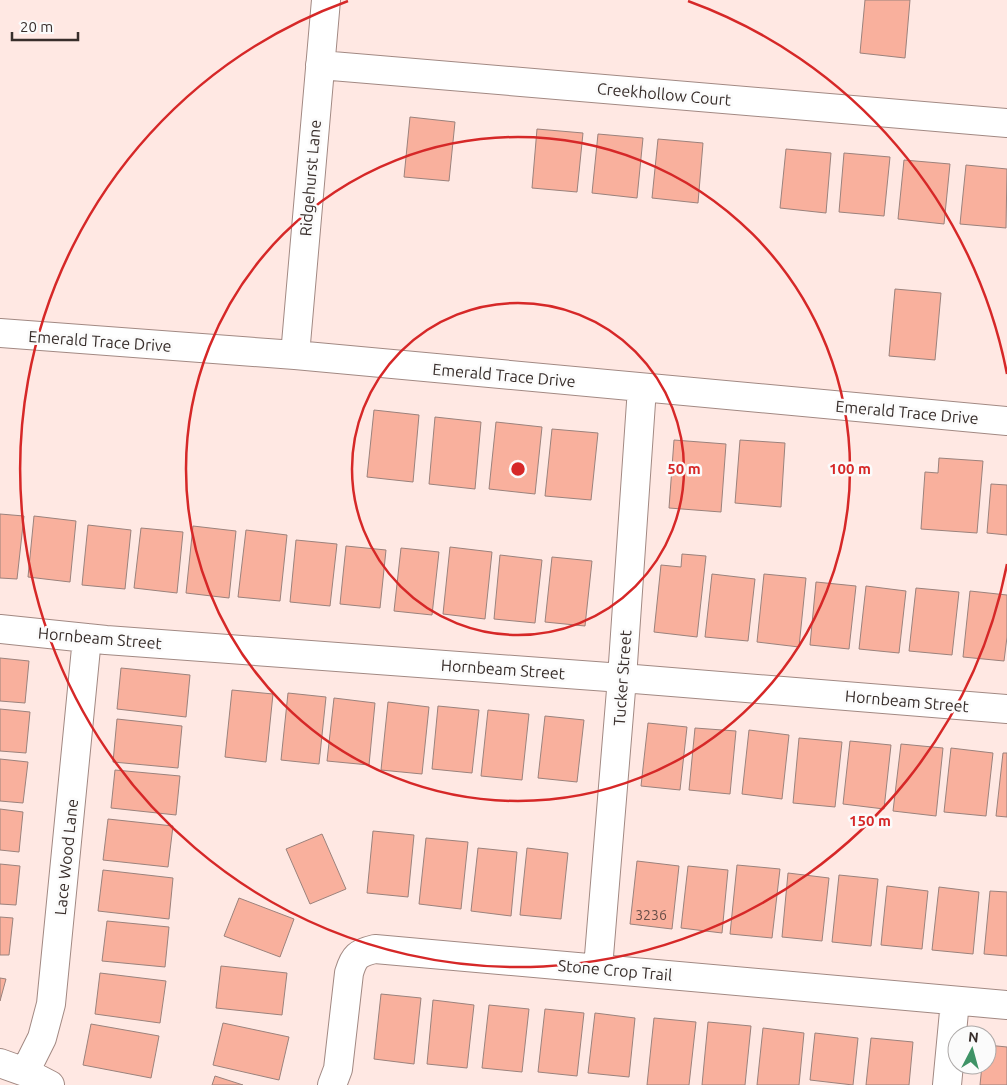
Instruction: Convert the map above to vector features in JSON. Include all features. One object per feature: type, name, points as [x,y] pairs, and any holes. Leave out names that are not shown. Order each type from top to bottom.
[{"type":"street","name":"Ridgehurst Lane","points":[[294,355],[326,0]]},
{"type":"street","name":"Creekhollow Court","points":[[320,65],[1007,123]]},
{"type":"street","name":"Emerald Trace Drive","points":[[0,334],[294,355],[1007,421]]},
{"type":"street","name":"Tucker Street","points":[[598,968],[622,678],[642,388]]},
{"type":"street","name":"Hornbeam Street","points":[[0,629],[87,638],[1007,709]]},
{"type":"street","name":"Lace Wood Lane","points":[[12,1067],[42,1038],[51,1004],[87,638]]},
{"type":"street","name":"Stone Crop Trail","points":[[332,1085],[338,1068],[348,973],[352,961],[362,952],[375,949],[1007,1005]]},
{"type":"street","points":[[947,1085],[955,1001]]},
{"type":"street","points":[[12,1067],[50,1085]]},
{"type":"building","points":[[865,0],[910,0],[905,58],[860,53]]},
{"type":"building","points":[[410,117],[455,122],[449,181],[404,177]]},
{"type":"building","points":[[537,129],[583,133],[577,192],[532,188]]},
{"type":"building","points":[[598,134],[643,138],[637,198],[592,193]]},
{"type":"building","points":[[658,139],[703,143],[698,203],[652,198]]},
{"type":"building","points":[[786,149],[831,153],[826,213],[780,208]]},
{"type":"building","points":[[844,153],[890,157],[884,216],[839,212]]},
{"type":"building","points":[[904,160],[950,164],[944,224],[898,219]]},
{"type":"building","points":[[966,165],[1007,169],[1006,228],[960,224]]},
{"type":"building","points":[[895,289],[941,293],[935,360],[889,356]]},
{"type":"building","points":[[374,410],[419,415],[413,482],[367,477]]},
{"type":"building","points":[[435,417],[481,422],[475,489],[429,484]]},
{"type":"building","points":[[496,422],[542,427],[535,494],[489,489]]},
{"type":"building","points":[[552,429],[598,433],[591,500],[545,496]]},
{"type":"building","points":[[674,440],[726,444],[721,512],[669,508]]},
{"type":"building","points":[[740,440],[785,443],[781,507],[735,503]]},
{"type":"building","points":[[939,458],[983,461],[977,533],[921,529],[925,472],[938,473]]},
{"type":"building","points":[[991,484],[1007,485],[1007,535],[987,533]]},
{"type":"building","points":[[0,514],[24,516],[17,579],[0,578]]},
{"type":"building","points":[[34,516],[76,521],[70,582],[28,577]]},
{"type":"building","points":[[88,525],[131,530],[125,589],[82,585]]},
{"type":"building","points":[[193,526],[236,531],[229,598],[186,593]]},
{"type":"building","points":[[141,528],[183,532],[177,593],[134,588]]},
{"type":"building","points":[[246,530],[287,535],[280,601],[238,597]]},
{"type":"building","points":[[296,540],[337,544],[330,606],[290,602]]},
{"type":"building","points":[[346,546],[386,550],[380,608],[340,604]]},
{"type":"building","points":[[450,547],[492,552],[485,619],[443,614]]},
{"type":"building","points":[[401,548],[439,552],[432,615],[394,611]]},
{"type":"building","points":[[682,554],[706,556],[697,637],[654,632],[661,565],[681,567]]},
{"type":"building","points":[[500,555],[542,560],[535,623],[494,619]]},
{"type":"building","points":[[552,557],[592,561],[585,626],[545,622]]},
{"type":"building","points":[[712,574],[755,579],[748,641],[705,637]]},
{"type":"building","points":[[764,574],[806,578],[799,647],[757,642]]},
{"type":"building","points":[[816,582],[856,586],[849,649],[810,645]]},
{"type":"building","points":[[866,586],[906,591],[899,653],[859,649]]},
{"type":"building","points":[[916,588],[959,592],[952,655],[909,651]]},
{"type":"building","points":[[970,591],[1007,595],[1007,637],[1004,661],[963,657]]},
{"type":"building","points":[[0,658],[29,661],[25,703],[0,701]]},
{"type":"building","points":[[121,668],[190,675],[186,717],[117,709]]},
{"type":"building","points":[[232,690],[273,694],[266,762],[225,757]]},
{"type":"building","points":[[288,693],[326,697],[319,764],[281,760]]},
{"type":"building","points":[[334,698],[375,703],[369,765],[327,761]]},
{"type":"building","points":[[388,702],[429,707],[422,774],[381,770]]},
{"type":"building","points":[[438,706],[479,710],[472,773],[432,769]]},
{"type":"building","points":[[0,709],[30,712],[26,753],[0,751]]},
{"type":"building","points":[[488,710],[529,714],[522,780],[481,776]]},
{"type":"building","points":[[545,716],[584,720],[577,782],[538,778]]},
{"type":"building","points":[[117,719],[182,726],[178,768],[113,762]]},
{"type":"building","points":[[648,723],[687,727],[680,790],[641,786]]},
{"type":"building","points":[[695,728],[736,731],[730,794],[689,790]]},
{"type":"building","points":[[749,730],[789,735],[782,799],[742,794]]},
{"type":"building","points":[[799,738],[842,742],[835,807],[793,803]]},
{"type":"building","points":[[850,741],[891,745],[884,809],[843,804]]},
{"type":"building","points":[[901,744],[943,748],[936,816],[893,811]]},
{"type":"building","points":[[951,748],[993,753],[986,816],[944,812]]},
{"type":"building","points":[[1003,753],[1007,753],[1007,817],[996,816]]},
{"type":"building","points":[[0,759],[28,762],[23,803],[0,801]]},
{"type":"building","points":[[115,770],[180,776],[176,815],[111,808]]},
{"type":"building","points":[[0,809],[23,812],[19,852],[0,850]]},
{"type":"building","points":[[108,819],[173,826],[168,867],[103,860]]},
{"type":"building","points":[[373,831],[414,835],[408,897],[367,893]]},
{"type":"building","points":[[322,834],[346,889],[310,904],[286,849]]},
{"type":"building","points":[[426,838],[468,842],[461,909],[419,904]]},
{"type":"building","points":[[478,848],[517,852],[511,916],[471,911]]},
{"type":"building","points":[[527,848],[568,853],[561,919],[520,915]]},
{"type":"building","points":[[637,861],[679,866],[672,929],[630,924]]},
{"type":"building","points":[[0,864],[20,866],[16,905],[0,904]]},
{"type":"building","points":[[737,865],[780,869],[772,938],[730,934]]},
{"type":"building","points":[[688,866],[728,870],[722,933],[681,928]]},
{"type":"building","points":[[103,870],[173,878],[169,919],[98,911]]},
{"type":"building","points":[[788,873],[829,878],[822,941],[782,937]]},
{"type":"building","points":[[839,875],[878,879],[871,946],[832,942]]},
{"type":"building","points":[[887,886],[928,891],[922,949],[881,945]]},
{"type":"building","points":[[939,887],[979,892],[973,954],[932,950]]},
{"type":"building","points":[[990,891],[1007,892],[1007,956],[984,954]]},
{"type":"building","points":[[239,898],[294,919],[280,957],[224,936]]},
{"type":"building","points":[[0,917],[13,918],[9,955],[0,955]]},
{"type":"building","points":[[107,921],[169,927],[165,967],[102,961]]},
{"type":"building","points":[[221,966],[287,973],[282,1015],[216,1008]]},
{"type":"building","points":[[100,973],[166,981],[160,1023],[95,1014]]},
{"type":"building","points":[[0,978],[6,979],[0,1001]]},
{"type":"building","points":[[381,994],[421,998],[414,1064],[374,1059]]},
{"type":"building","points":[[433,1000],[474,1005],[467,1068],[427,1064]]},
{"type":"building","points":[[489,1005],[529,1009],[522,1072],[482,1068]]},
{"type":"building","points":[[545,1009],[584,1013],[577,1076],[538,1072]]},
{"type":"building","points":[[595,1013],[635,1018],[629,1077],[588,1073]]},
{"type":"building","points":[[654,1018],[696,1022],[689,1085],[647,1085]]},
{"type":"building","points":[[708,1022],[751,1026],[745,1085],[702,1085]]},
{"type":"building","points":[[223,1023],[289,1037],[279,1080],[213,1065]]},
{"type":"building","points":[[91,1024],[159,1036],[151,1078],[83,1065]]},
{"type":"building","points":[[763,1028],[804,1033],[799,1085],[757,1085]]},
{"type":"building","points":[[815,1033],[858,1038],[853,1085],[810,1080]]},
{"type":"building","points":[[871,1038],[913,1042],[909,1085],[866,1085]]},
{"type":"building","points":[[997,1046],[1007,1047],[1007,1085],[980,1085],[981,1075],[997,1075]]},
{"type":"building","points":[[215,1076],[243,1085],[212,1085]]}]
